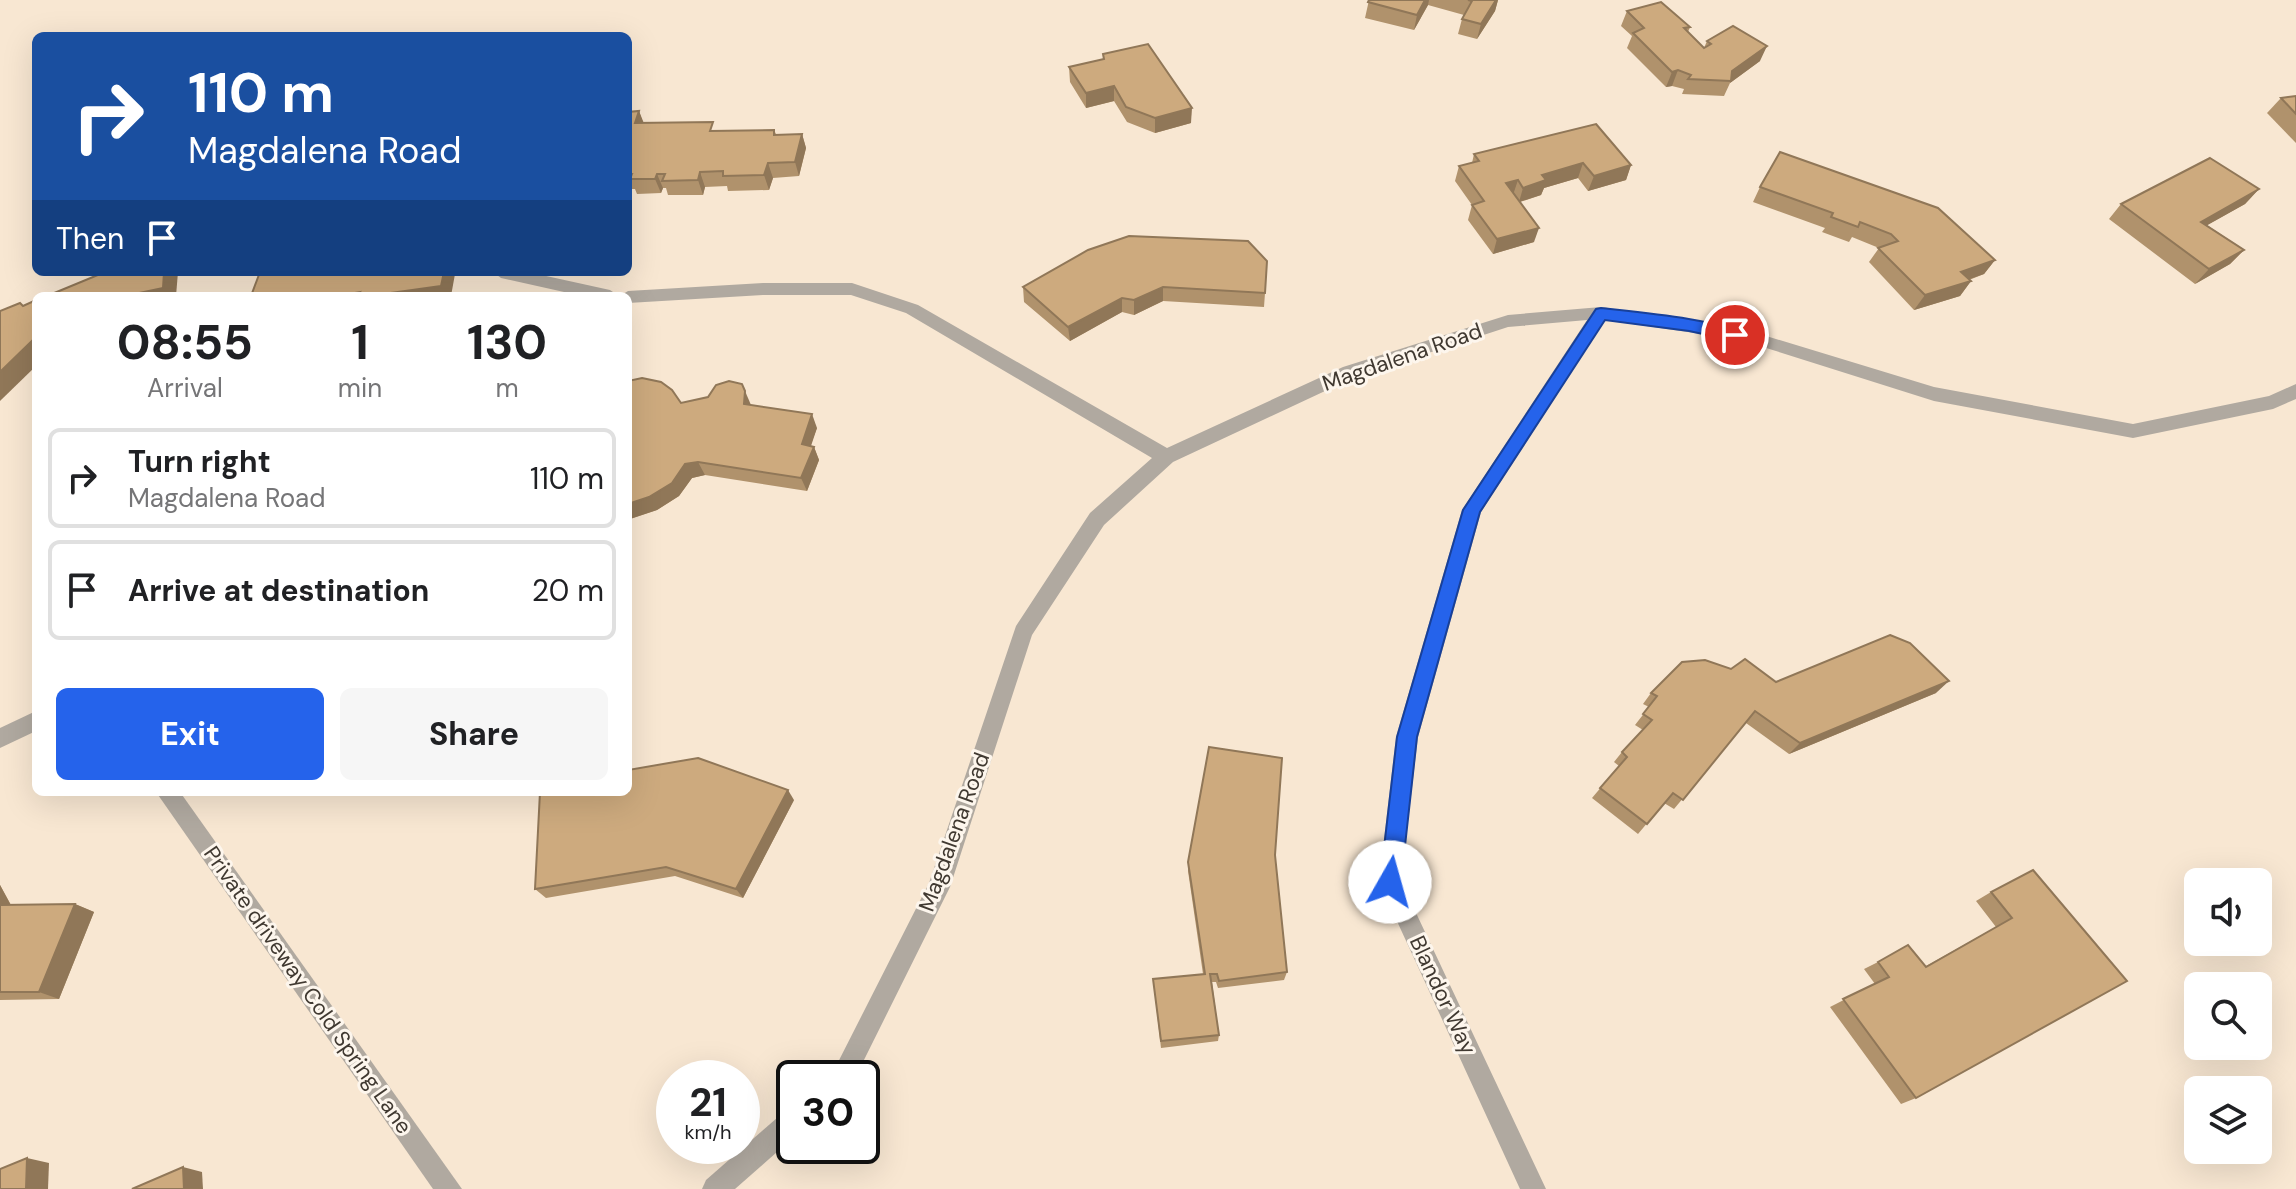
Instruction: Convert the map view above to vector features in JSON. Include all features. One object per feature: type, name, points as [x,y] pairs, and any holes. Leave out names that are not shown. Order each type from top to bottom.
[{"type":"street","points":[[519,276],[592,292]]},
{"type":"street","points":[[632,297],[763,289],[852,289],[912,309],[1166,457]]},
{"type":"street","name":"Magdalena Road","points":[[851,1060],[939,887],[1023,632],[1097,519],[1166,457],[1349,372],[1508,321],[1601,313],[1708,329],[1763,341],[1934,394],[2133,431],[2273,402],[2296,391]]},
{"type":"street","name":"Blandor Way","points":[[1533,1189],[1390,882],[1407,737],[1472,510],[1601,313]]},
{"type":"street","points":[[0,738],[32,723]]},
{"type":"street","name":"Private driveway Cold Spring Lane","points":[[170,796],[449,1189]]},
{"type":"street","points":[[715,1189],[776,1136]]},
{"type":"building","points":[[1369,0],[1425,0],[1417,15]]},
{"type":"building","points":[[1468,0],[1496,0],[1481,24],[1462,19],[1472,1]]},
{"type":"building","points":[[1661,2],[1690,27],[1684,28],[1704,48],[1711,44],[1707,41],[1733,26],[1767,46],[1732,71],[1731,81],[1688,79],[1691,75],[1678,70],[1672,72],[1633,33],[1644,28],[1627,11]]},
{"type":"building","points":[[1148,44],[1192,108],[1155,118],[1126,107],[1114,86],[1086,93],[1069,67],[1104,59],[1103,54]]},
{"type":"building","points":[[2296,96],[2296,114],[2281,98]]},
{"type":"building","points":[[639,111],[635,123],[713,122],[710,131],[774,130],[774,135],[802,134],[795,162],[768,163],[764,175],[723,176],[723,171],[700,172],[698,180],[662,181],[665,174],[657,174],[655,179],[632,179],[632,112]]},
{"type":"building","points":[[1596,124],[1631,165],[1594,176],[1583,163],[1542,175],[1546,180],[1523,188],[1518,180],[1506,183],[1539,228],[1497,239],[1472,205],[1484,201],[1459,166],[1479,161],[1474,154]]},
{"type":"building","points":[[1780,152],[1938,208],[1995,260],[1961,272],[1971,281],[1925,295],[1878,248],[1898,241],[1891,234],[1860,222],[1858,227],[1831,217],[1833,213],[1760,187]]},
{"type":"building","points":[[2210,158],[2259,189],[2201,222],[2244,250],[2209,269],[2121,204]]},
{"type":"building","points":[[1129,236],[1248,241],[1267,261],[1265,293],[1163,287],[1134,300],[1122,298],[1068,327],[1023,287],[1088,250]]},
{"type":"building","points":[[95,276],[164,276],[163,288],[144,292],[57,292]]},
{"type":"building","points":[[258,276],[443,276],[441,286],[398,292],[252,292]]},
{"type":"building","points":[[32,302],[32,341],[0,372],[0,311],[20,303],[23,306]]},
{"type":"building","points":[[642,378],[661,382],[672,390],[681,403],[708,397],[716,385],[729,381],[742,384],[744,404],[812,414],[802,444],[814,447],[801,478],[698,462],[685,464],[672,483],[649,497],[632,503],[632,380]]},
{"type":"building","points":[[1890,635],[1910,643],[1949,681],[1800,743],[1755,711],[1683,800],[1673,793],[1647,824],[1600,788],[1627,757],[1622,752],[1652,720],[1643,714],[1657,696],[1651,693],[1682,662],[1705,660],[1731,669],[1745,659],[1776,682]]},
{"type":"building","points":[[1209,747],[1282,758],[1275,855],[1287,972],[1219,981],[1217,974],[1210,974],[1219,1035],[1161,1041],[1153,979],[1205,974],[1188,862]]},
{"type":"building","points":[[698,758],[788,790],[736,889],[666,867],[535,889],[540,796],[632,796],[632,769]]},
{"type":"building","points":[[2033,870],[2127,981],[1916,1098],[1843,999],[1889,977],[1878,962],[1908,945],[1926,967],[2012,918],[1991,892]]},
{"type":"building","points":[[75,904],[39,992],[0,992],[0,905]]},
{"type":"building","points":[[27,1158],[26,1189],[0,1189],[0,1169]]},
{"type":"building","points":[[183,1167],[184,1189],[132,1189]]},
{"type":"route","points":[[1390,882],[1407,737],[1472,510],[1601,313],[1689,325],[1735,335]]}]
